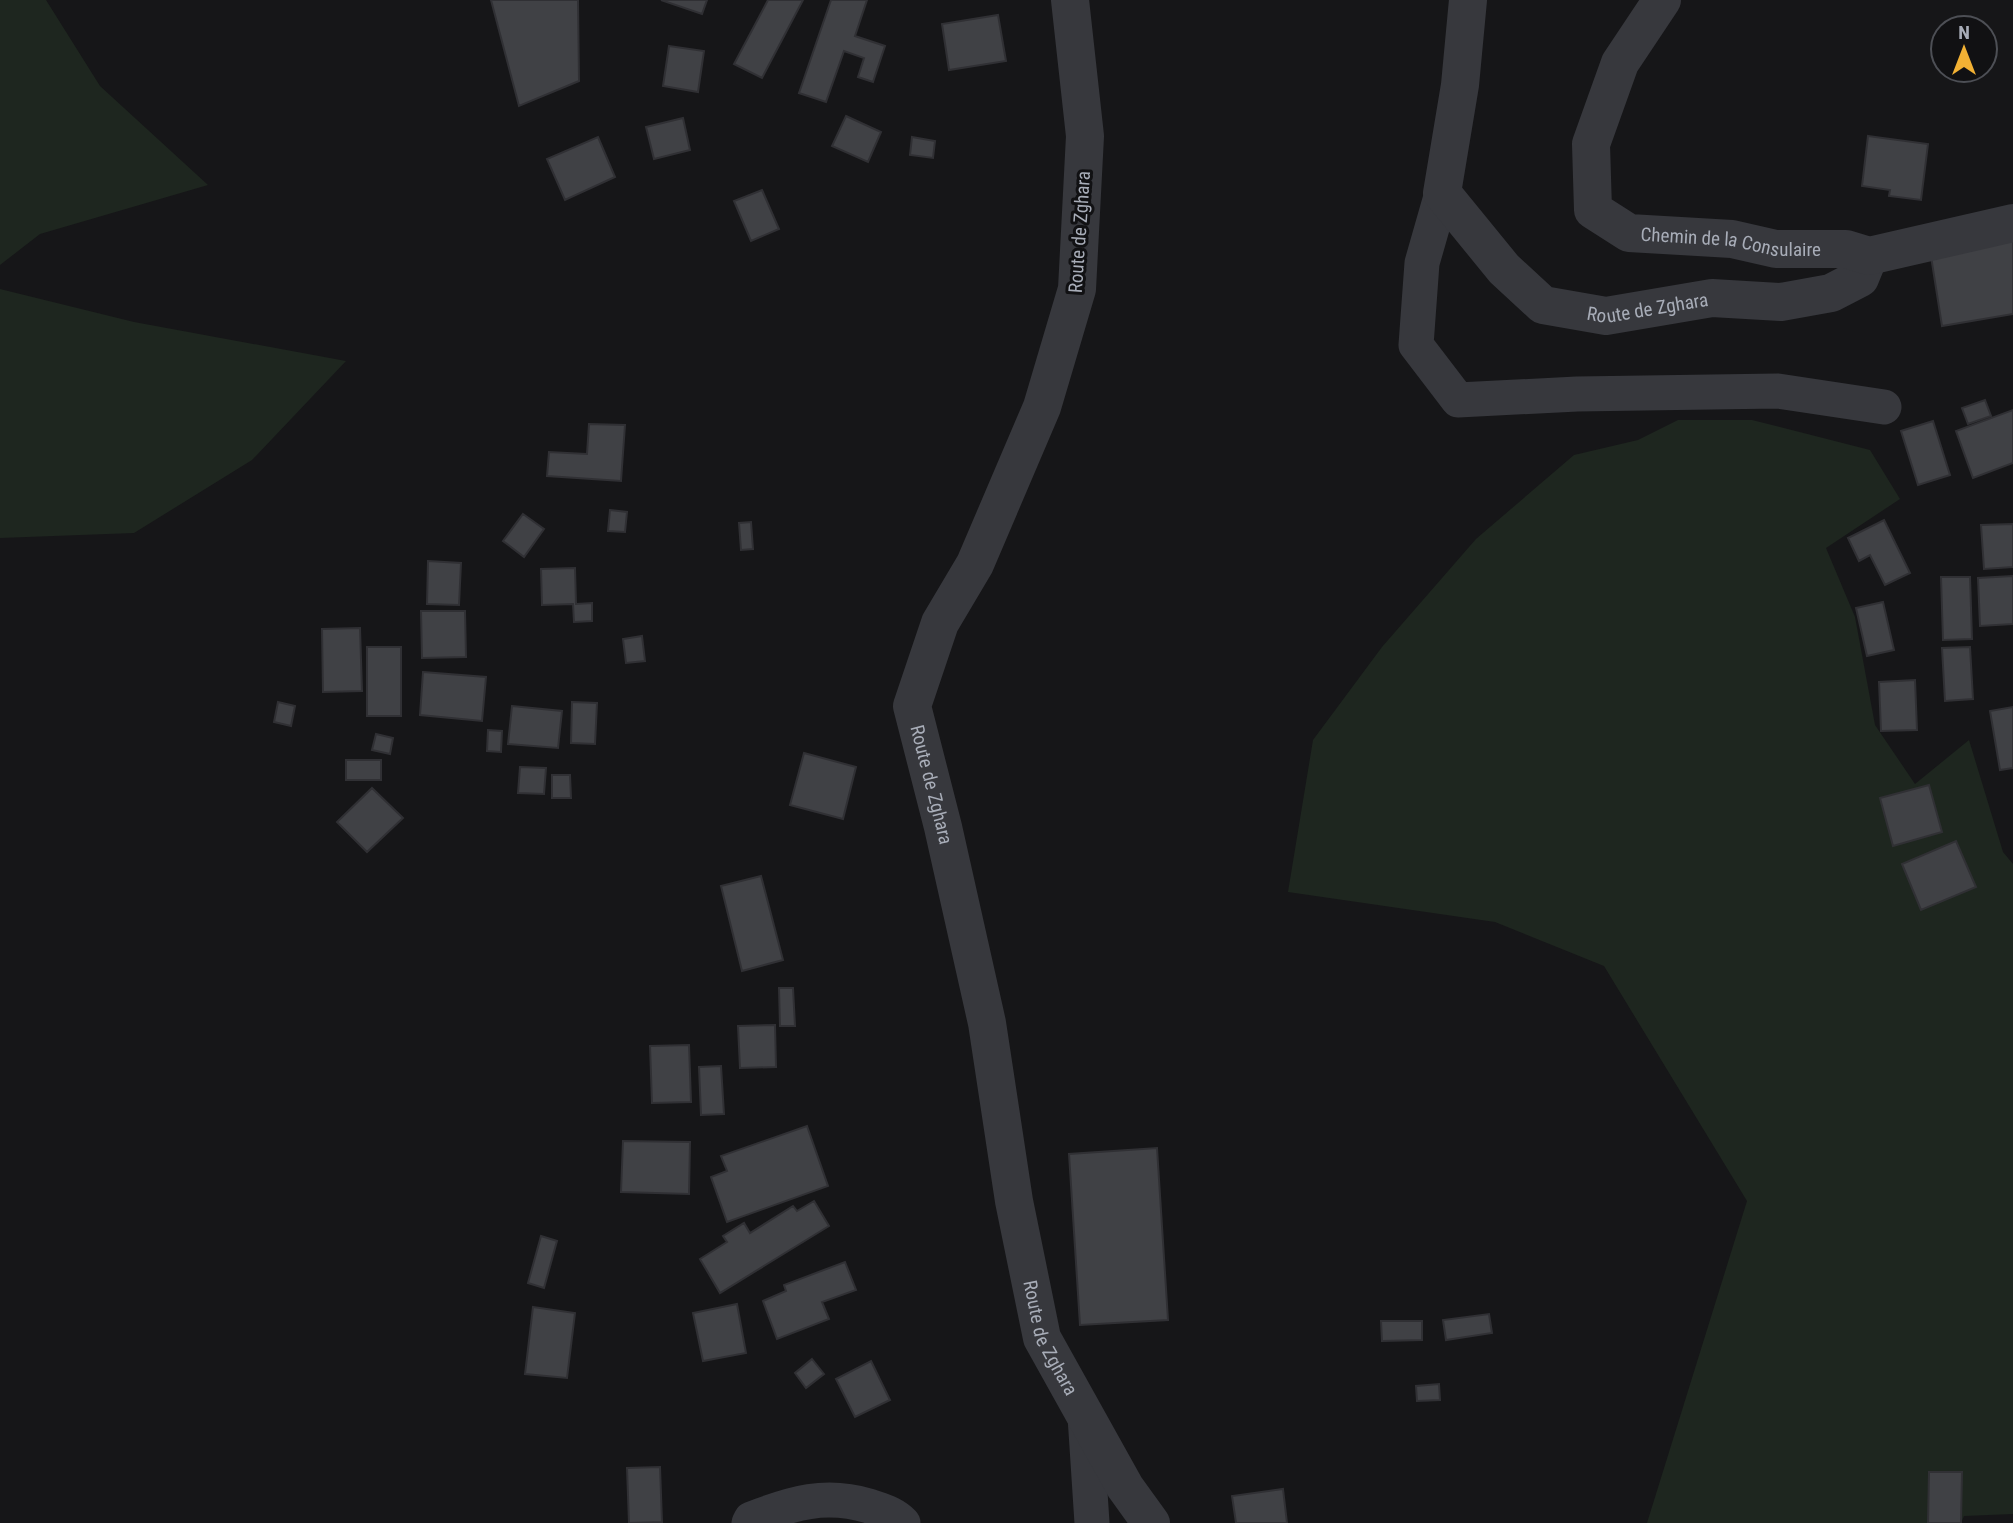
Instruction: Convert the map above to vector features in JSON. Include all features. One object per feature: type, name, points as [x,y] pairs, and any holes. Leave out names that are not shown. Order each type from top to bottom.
[{"type":"street","name":"Route de Zghara","points":[[1070,0],[1085,136],[1077,289],[1042,407],[975,564],[940,623],[912,705],[943,827],[987,1023],[1014,1200],[1042,1338],[1125,1487],[1151,1523]]},
{"type":"street","points":[[1468,0],[1460,85],[1442,193],[1422,263],[1416,345],[1458,400],[1577,394],[1778,391],[1884,407]]},
{"type":"street","name":"Chemin de la Consulaire","points":[[1662,0],[1620,63],[1591,144],[1593,210],[1629,233],[1732,239],[1776,249],[1846,249],[1869,256],[2013,223]]},
{"type":"street","name":"Route de Zghara","points":[[1442,193],[1504,269],[1543,305],[1606,316],[1712,298],[1781,302],[1830,293],[1860,278],[1869,256]]},
{"type":"street","points":[[1085,1416],[1092,1523]]},
{"type":"street","points":[[749,1523],[751,1519],[791,1504],[845,1499],[894,1514],[903,1523]]},
{"type":"shaded area","points":[[0,0],[46,0],[100,86],[208,185],[40,234],[0,265]]},
{"type":"shaded area","points":[[0,289],[134,322],[346,361],[252,460],[134,533],[0,538]]},
{"type":"shaded area","points":[[1678,420],[1752,420],[1870,450],[1900,499],[1826,548],[1855,617],[1875,725],[1915,784],[1969,740],[2003,852],[2013,864],[2013,1514],[1964,1516],[1961,1523],[1647,1523],[1747,1201],[1604,966],[1495,922],[1288,892],[1313,740],[1382,647],[1476,539],[1574,455],[1638,440]]},
{"type":"building","points":[[491,0],[578,0],[579,81],[519,106]]},
{"type":"building","points":[[661,0],[707,0],[702,14]]},
{"type":"building","points":[[768,0],[803,0],[762,78],[734,64]]},
{"type":"building","points":[[831,0],[867,0],[855,36],[885,46],[873,82],[858,77],[864,58],[844,51],[826,102],[799,93]]},
{"type":"building","points":[[998,15],[1006,61],[949,70],[942,24]]},
{"type":"building","points":[[669,46],[704,51],[698,92],[663,86]]},
{"type":"building","points":[[846,116],[881,132],[868,162],[832,146]]},
{"type":"building","points":[[683,118],[690,150],[654,159],[646,127]]},
{"type":"building","points":[[1868,136],[1928,144],[1921,200],[1889,196],[1890,190],[1862,186]]},
{"type":"building","points":[[598,137],[615,177],[565,200],[547,159]]},
{"type":"building","points":[[912,137],[935,141],[933,158],[910,155]]},
{"type":"building","points":[[762,190],[779,229],[751,241],[734,201]]},
{"type":"building","points":[[2013,236],[2013,314],[1942,326],[1930,250]]},
{"type":"building","points":[[1985,400],[1991,416],[1968,424],[1962,408]]},
{"type":"building","points":[[2013,410],[2013,463],[1973,478],[1956,431]]},
{"type":"building","points":[[1933,421],[1950,475],[1918,485],[1901,431]]},
{"type":"building","points":[[589,424],[625,425],[621,481],[547,476],[549,452],[587,454]]},
{"type":"building","points":[[610,510],[627,512],[625,532],[608,531]]},
{"type":"building","points":[[523,514],[544,529],[524,557],[503,541]]},
{"type":"building","points":[[1884,520],[1910,573],[1885,585],[1870,555],[1859,561],[1848,538]]},
{"type":"building","points":[[751,522],[753,549],[741,550],[739,523]]},
{"type":"building","points":[[2013,524],[2013,567],[1984,569],[1981,525]]},
{"type":"building","points":[[428,561],[461,563],[459,605],[427,604]]},
{"type":"building","points":[[575,568],[576,604],[592,603],[592,621],[574,622],[573,604],[542,605],[541,569]]},
{"type":"building","points":[[2013,576],[2013,624],[1980,626],[1978,578]]},
{"type":"building","points":[[1941,577],[1970,577],[1972,639],[1943,640]]},
{"type":"building","points":[[1883,602],[1894,650],[1867,656],[1856,608]]},
{"type":"building","points":[[421,611],[465,611],[466,657],[422,658]]},
{"type":"building","points":[[360,628],[362,691],[323,692],[322,629]]},
{"type":"building","points":[[642,636],[645,661],[626,663],[623,639]]},
{"type":"building","points":[[367,647],[401,647],[401,716],[367,716]]},
{"type":"building","points":[[1970,647],[1973,699],[1945,701],[1942,648]]},
{"type":"building","points":[[423,672],[486,677],[482,721],[420,715]]},
{"type":"building","points":[[1915,680],[1917,730],[1881,731],[1879,682]]},
{"type":"building","points":[[278,702],[295,706],[291,726],[274,722]]},
{"type":"building","points":[[572,702],[597,703],[595,744],[571,743]]},
{"type":"building","points":[[512,706],[562,711],[558,748],[508,744]]},
{"type":"building","points":[[2013,707],[2013,768],[2000,770],[1990,711]]},
{"type":"building","points":[[488,730],[502,731],[501,752],[487,751]]},
{"type":"building","points":[[376,734],[393,738],[390,754],[372,750]]},
{"type":"building","points":[[804,753],[856,767],[843,819],[790,805]]},
{"type":"building","points":[[346,760],[381,760],[381,780],[346,780]]},
{"type":"building","points":[[520,767],[546,768],[544,794],[518,793]]},
{"type":"building","points":[[552,775],[570,775],[571,798],[552,798]]},
{"type":"building","points":[[1929,785],[1942,832],[1893,846],[1880,798]]},
{"type":"building","points":[[372,788],[403,818],[367,852],[337,822]]},
{"type":"building","points":[[1956,841],[1976,887],[1921,910],[1902,864]]},
{"type":"building","points":[[761,876],[783,960],[742,971],[721,886]]},
{"type":"building","points":[[779,988],[793,988],[795,1026],[780,1026]]},
{"type":"building","points":[[775,1025],[776,1067],[740,1068],[738,1026]]},
{"type":"building","points":[[689,1045],[691,1102],[652,1103],[650,1046]]},
{"type":"building","points":[[721,1066],[724,1114],[701,1115],[699,1067]]},
{"type":"building","points":[[807,1126],[828,1186],[727,1222],[711,1177],[727,1171],[721,1156]]},
{"type":"building","points":[[623,1141],[690,1142],[689,1194],[621,1192]]},
{"type":"building","points":[[1157,1148],[1168,1320],[1080,1325],[1069,1154]]},
{"type":"building","points":[[814,1201],[829,1226],[720,1293],[700,1259],[727,1242],[723,1236],[744,1223],[750,1233],[793,1206],[797,1211]]},
{"type":"building","points":[[541,1236],[557,1241],[544,1288],[528,1283]]},
{"type":"building","points":[[845,1262],[856,1290],[822,1302],[829,1319],[777,1339],[763,1301],[786,1291],[784,1285]]},
{"type":"building","points":[[737,1304],[746,1353],[703,1361],[693,1313]]},
{"type":"building","points":[[533,1307],[575,1313],[567,1378],[525,1374]]},
{"type":"building","points":[[1489,1314],[1492,1333],[1446,1340],[1443,1320]]},
{"type":"building","points":[[1381,1321],[1422,1321],[1422,1340],[1382,1341]]},
{"type":"building","points":[[812,1359],[824,1374],[806,1388],[795,1373]]},
{"type":"building","points":[[871,1361],[890,1400],[855,1417],[836,1379]]},
{"type":"building","points":[[1439,1384],[1440,1400],[1417,1401],[1416,1386]]},
{"type":"building","points":[[660,1467],[662,1522],[629,1523],[627,1468]]},
{"type":"building","points":[[1929,1472],[1962,1472],[1961,1523],[1928,1523]]},
{"type":"building","points":[[1283,1489],[1287,1523],[1236,1523],[1232,1496]]}]
